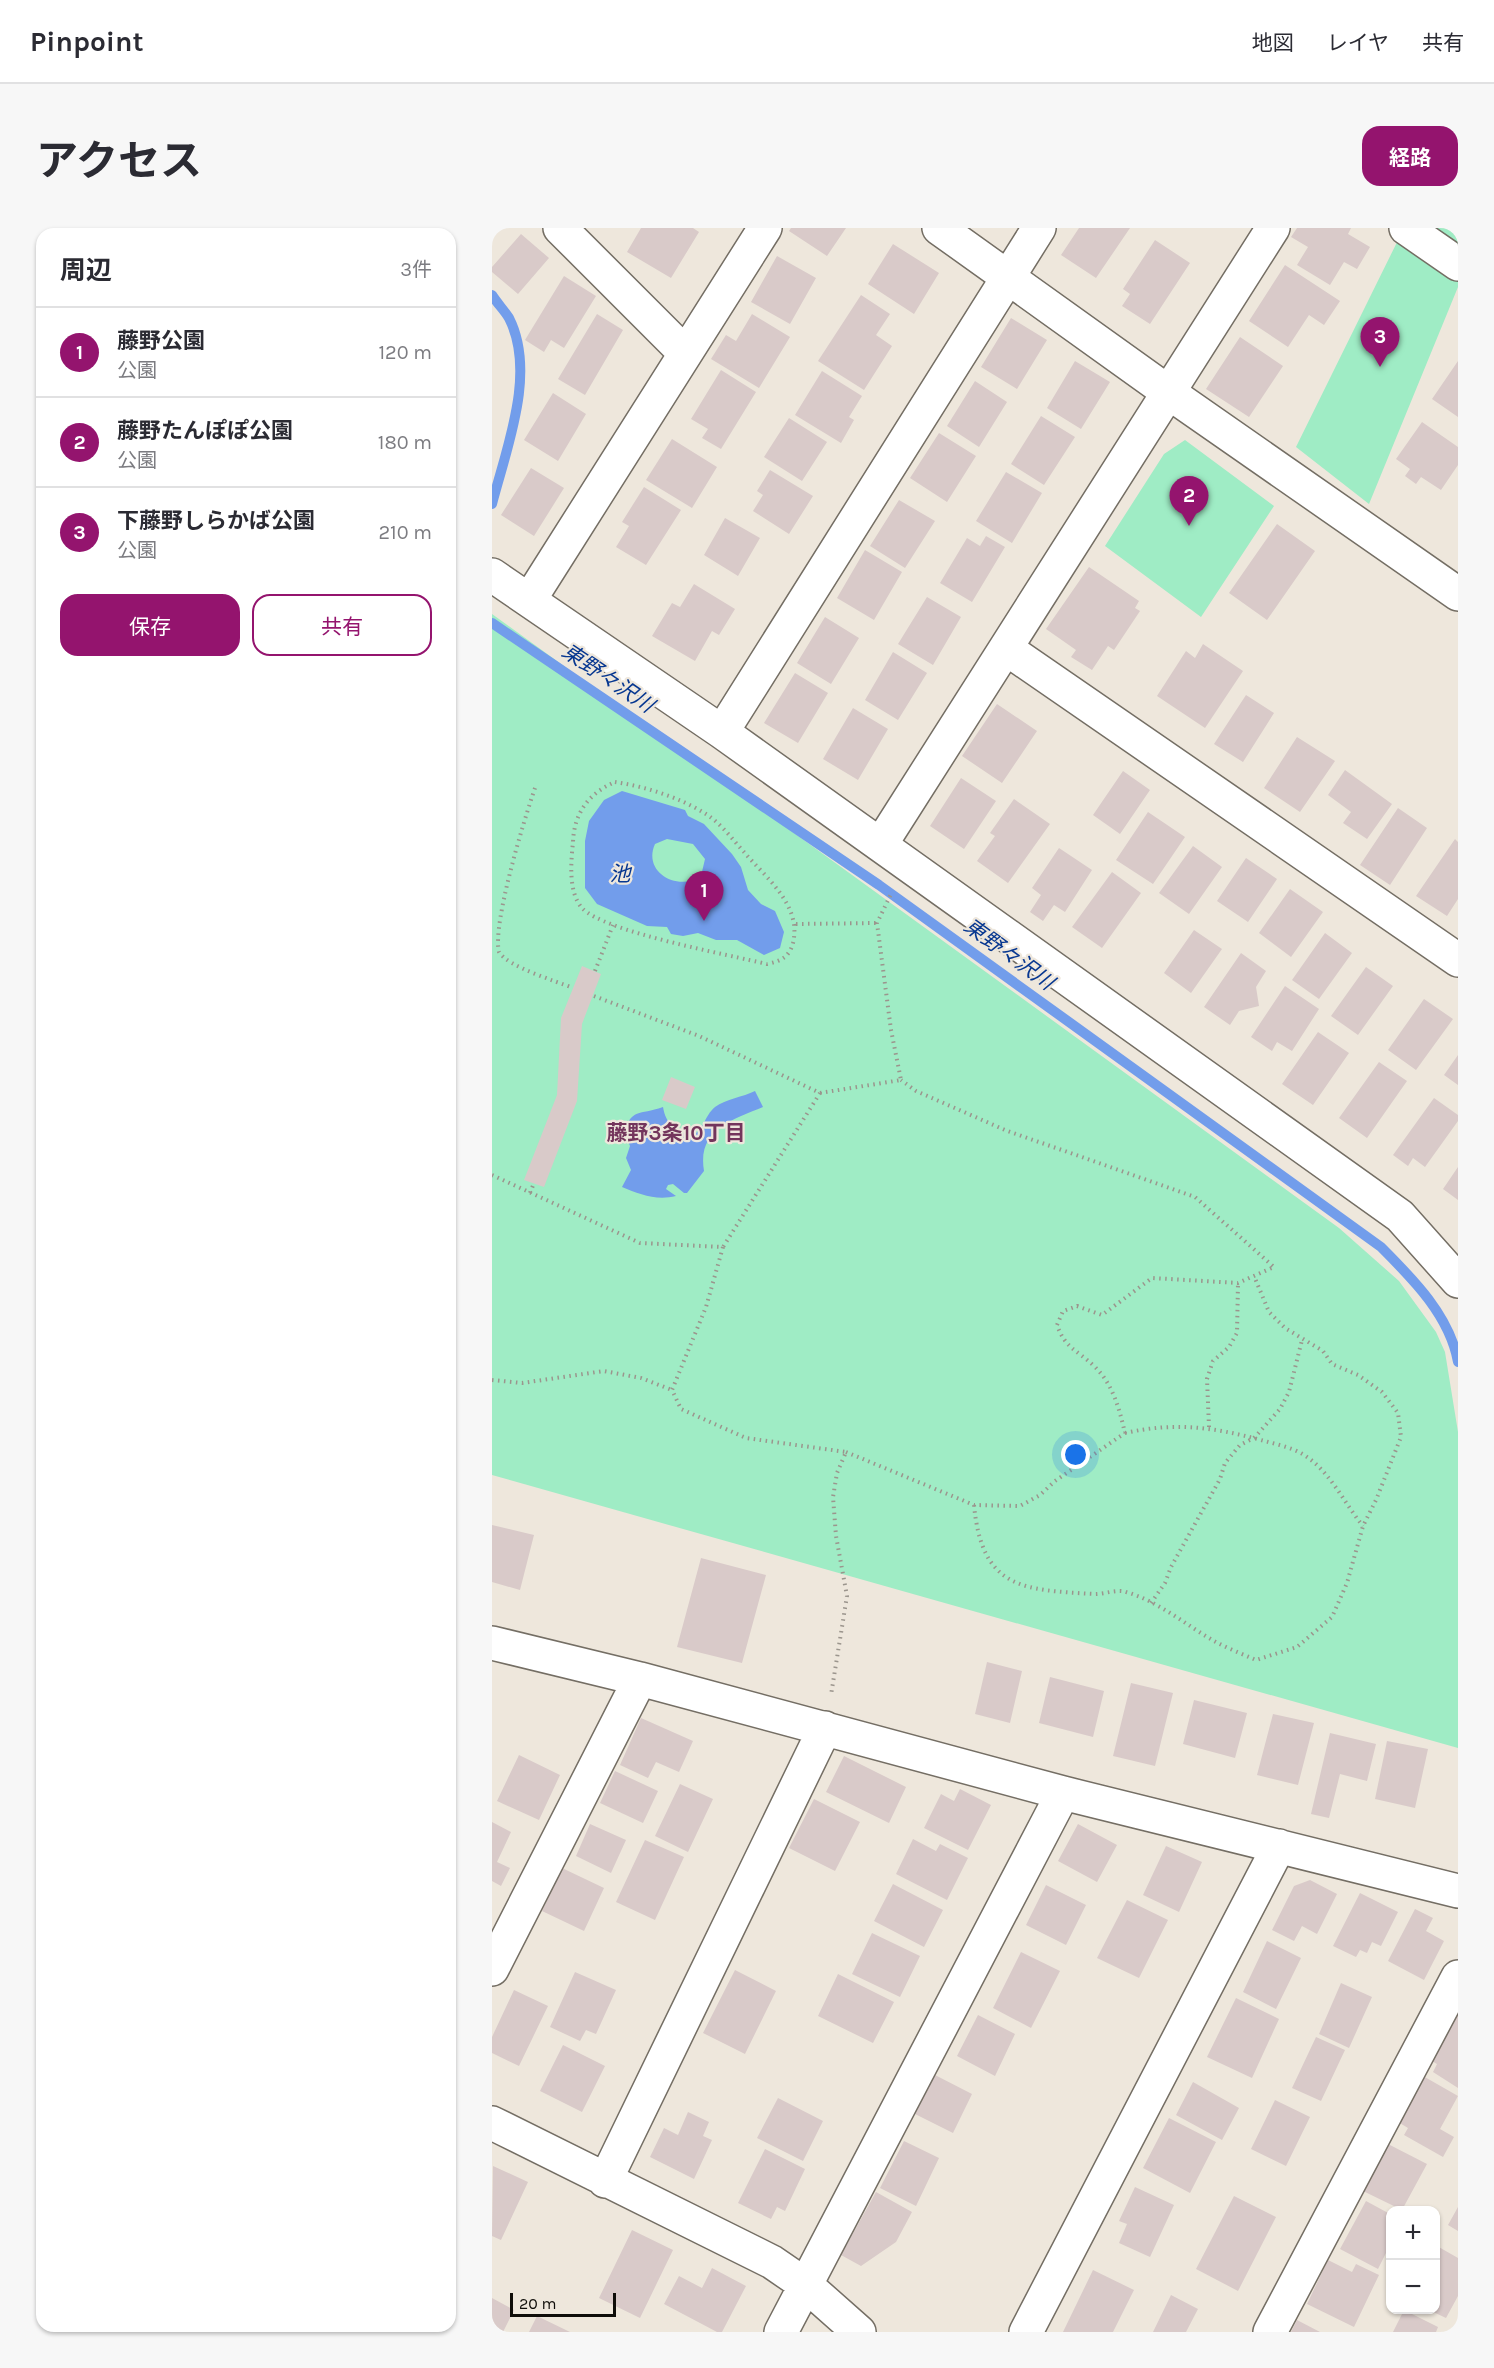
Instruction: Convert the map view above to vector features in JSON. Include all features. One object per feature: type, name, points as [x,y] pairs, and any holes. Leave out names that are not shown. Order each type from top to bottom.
[{"type":"street","points":[[560,228],[686,353]]},
{"type":"street","points":[[530,599],[765,228]]},
{"type":"street","points":[[939,228],[1168,392],[1458,594]]},
{"type":"street","points":[[722,732],[1039,228]]},
{"type":"street","points":[[881,844],[1007,650],[1273,228]]},
{"type":"street","points":[[1406,228],[1458,264]]},
{"type":"street","points":[[492,575],[530,599],[881,844],[1400,1216],[1458,1281]]},
{"type":"street","points":[[1007,650],[1458,960]]},
{"type":"street","points":[[492,1643],[640,1679],[1062,1793],[1458,1891]]},
{"type":"street","points":[[492,1969],[640,1679]]},
{"type":"street","points":[[605,2181],[825,1728]]},
{"type":"street","points":[[781,2332],[1062,1793]]},
{"type":"street","points":[[1026,2332],[1279,1846]]},
{"type":"street","points":[[1270,2332],[1458,1977]]},
{"type":"street","points":[[492,2123],[772,2262],[807,2286],[859,2332]]},
{"type":"path","points":[[615,782],[676,798],[711,817],[771,880],[786,901],[796,924],[791,950],[783,960],[767,964],[613,925],[582,908],[574,895],[572,854],[577,816],[599,789],[615,782]]},
{"type":"path","points":[[535,788],[501,891],[493,937],[499,954],[510,962],[573,988]]},
{"type":"path","points":[[908,865],[879,914],[877,923],[884,983],[901,1080],[916,1091],[1005,1130],[1195,1197],[1274,1267],[1238,1283],[1152,1278],[1102,1314],[1077,1306],[1063,1311],[1057,1325],[1063,1341],[1094,1366],[1106,1381],[1117,1402],[1125,1433]]},
{"type":"path","points":[[796,924],[853,921],[877,923]]},
{"type":"path","points":[[595,971],[613,925]]},
{"type":"path","points":[[594,996],[699,1036],[820,1093],[901,1080]]},
{"type":"path","points":[[672,1390],[706,1307],[723,1247],[820,1093]]},
{"type":"path","points":[[492,1175],[640,1243],[723,1247]]},
{"type":"path","points":[[530,1193],[534,1183]]},
{"type":"path","points":[[974,1505],[983,1551],[1006,1579],[1021,1586],[1098,1594],[1124,1591],[1151,1603],[1216,1642],[1256,1660],[1297,1647],[1332,1617],[1347,1583],[1363,1526],[1401,1437],[1398,1413],[1382,1392],[1358,1376],[1332,1364],[1323,1351],[1285,1328],[1269,1312],[1254,1276]]},
{"type":"path","points":[[1209,1427],[1207,1379],[1213,1361],[1229,1347],[1237,1333],[1238,1283]]},
{"type":"path","points":[[1151,1603],[1165,1583],[1171,1567],[1220,1479],[1225,1463],[1240,1445],[1254,1438],[1270,1423],[1289,1392],[1302,1340]]},
{"type":"path","points":[[492,1380],[522,1383],[604,1371],[641,1378],[672,1390],[681,1409],[746,1438],[846,1452],[974,1505],[1020,1506],[1040,1495],[1055,1481],[1125,1433],[1161,1427],[1209,1427],[1254,1438],[1305,1455],[1322,1471],[1363,1526]]},
{"type":"path","points":[[825,1728],[847,1596],[836,1536],[833,1497],[837,1473],[846,1452]]},
{"type":"green space","points":[[1404,228],[1458,228],[1458,287],[1369,504],[1296,447]]},
{"type":"green space","points":[[1185,440],[1274,506],[1201,617],[1105,546],[1164,454]]},
{"type":"green space","points":[[492,614],[1339,1228],[1399,1281],[1436,1332],[1445,1352],[1458,1432],[1458,1748],[492,1475]]},
{"type":"water","name":"池","points":[[622,791],[685,810],[688,816],[704,824],[741,867],[748,890],[761,904],[775,911],[784,932],[780,948],[764,955],[737,940],[716,940],[698,933],[683,936],[671,934],[667,927],[647,926],[597,904],[585,888],[585,841],[589,821],[604,800]],"holes":[[[667,839],[693,844],[705,859],[701,876],[683,882],[673,881],[658,871],[652,854],[655,844]]]},
{"type":"water","points":[[755,1091],[763,1107],[729,1122],[711,1136],[703,1157],[704,1171],[687,1193],[673,1184],[668,1185],[666,1189],[676,1196],[662,1198],[622,1187],[631,1170],[626,1158],[630,1146],[627,1139],[621,1137],[633,1116],[663,1107],[666,1118],[672,1126],[691,1136],[699,1131],[715,1107]]},
{"type":"building","points":[[641,228],[693,228],[699,232],[671,278],[627,252]]},
{"type":"building","points":[[791,228],[846,228],[827,256],[789,231]]},
{"type":"building","points":[[1079,228],[1130,228],[1096,278],[1061,255]]},
{"type":"building","points":[[1297,228],[1351,228],[1348,234],[1370,247],[1357,269],[1344,262],[1330,285],[1297,265],[1308,247],[1291,237]]},
{"type":"building","points":[[521,234],[549,258],[518,294],[492,272],[492,267]]},
{"type":"building","points":[[1155,240],[1190,263],[1150,324],[1122,306],[1130,294],[1123,289]]},
{"type":"building","points":[[893,244],[939,273],[914,314],[868,284]]},
{"type":"building","points":[[777,256],[816,278],[790,324],[751,302]]},
{"type":"building","points":[[1285,265],[1340,301],[1324,325],[1309,315],[1288,347],[1249,321]]},
{"type":"building","points":[[564,276],[596,296],[564,348],[551,340],[544,352],[525,340]]},
{"type":"building","points":[[861,295],[890,314],[876,335],[892,346],[864,390],[818,361]]},
{"type":"building","points":[[597,314],[623,330],[585,395],[558,379]]},
{"type":"building","points":[[752,314],[790,337],[759,388],[711,359],[726,335],[736,341]]},
{"type":"building","points":[[1011,318],[1047,340],[1017,389],[981,367]]},
{"type":"building","points":[[1240,337],[1283,366],[1249,417],[1206,389]]},
{"type":"building","points":[[1075,361],[1110,382],[1081,429],[1047,408]]},
{"type":"building","points":[[1458,361],[1458,417],[1432,399]]},
{"type":"building","points":[[721,370],[756,392],[721,449],[702,438],[708,429],[691,419]]},
{"type":"building","points":[[822,371],[862,396],[849,417],[854,420],[841,443],[795,415]]},
{"type":"building","points":[[975,381],[1007,402],[979,447],[947,426]]},
{"type":"building","points":[[553,393],[586,414],[558,461],[524,440]]},
{"type":"building","points":[[1041,416],[1075,437],[1044,485],[1011,464]]},
{"type":"building","points":[[789,418],[827,442],[802,481],[764,457]]},
{"type":"building","points":[[1422,422],[1458,447],[1458,465],[1441,490],[1421,477],[1416,484],[1405,476],[1410,469],[1396,459]]},
{"type":"building","points":[[939,433],[976,456],[947,502],[910,478]]},
{"type":"building","points":[[672,439],[717,467],[692,508],[646,480]]},
{"type":"building","points":[[531,468],[564,488],[534,536],[501,515]]},
{"type":"building","points":[[770,470],[813,496],[789,534],[753,511],[763,495],[757,491]]},
{"type":"building","points":[[1006,472],[1042,493],[1012,543],[976,521]]},
{"type":"building","points":[[644,487],[681,510],[646,565],[616,547],[629,526],[622,522]]},
{"type":"building","points":[[899,500],[935,521],[905,568],[870,546]]},
{"type":"building","points":[[725,518],[760,538],[738,576],[704,555]]},
{"type":"building","points":[[1277,524],[1315,551],[1267,620],[1229,593]]},
{"type":"building","points":[[986,536],[1005,547],[972,602],[940,583],[967,538],[980,546]]},
{"type":"building","points":[[865,550],[902,572],[874,620],[837,598]]},
{"type":"building","points":[[1089,567],[1139,601],[1135,608],[1140,611],[1114,650],[1108,646],[1092,670],[1071,657],[1076,650],[1046,629]]},
{"type":"building","points":[[694,584],[735,609],[719,635],[712,631],[695,661],[652,636],[672,603],[680,607]]},
{"type":"building","points":[[927,597],[961,617],[933,665],[898,644]]},
{"type":"building","points":[[825,617],[859,638],[831,684],[797,663]]},
{"type":"building","points":[[1203,644],[1243,671],[1205,728],[1157,696],[1186,651],[1195,658]]},
{"type":"building","points":[[893,652],[927,673],[898,720],[865,700]]},
{"type":"building","points":[[795,673],[828,693],[798,743],[764,723]]},
{"type":"building","points":[[1246,695],[1274,713],[1243,762],[1214,744]]},
{"type":"building","points":[[997,704],[1037,731],[1002,783],[962,756]]},
{"type":"building","points":[[853,708],[888,729],[858,780],[823,759]]},
{"type":"building","points":[[1297,737],[1335,761],[1300,812],[1264,788]]},
{"type":"building","points":[[1345,770],[1392,804],[1367,839],[1343,823],[1351,812],[1328,795]]},
{"type":"building","points":[[1123,771],[1150,790],[1120,834],[1093,815]]},
{"type":"building","points":[[961,778],[996,801],[964,849],[930,826]]},
{"type":"building","points":[[1014,799],[1050,824],[1008,883],[977,861],[995,836],[990,833]]},
{"type":"building","points":[[1398,808],[1427,828],[1390,885],[1360,865]]},
{"type":"building","points":[[1148,812],[1185,837],[1153,884],[1116,860]]},
{"type":"building","points":[[1455,839],[1458,842],[1458,899],[1447,916],[1416,896]]},
{"type":"building","points":[[1193,846],[1222,867],[1189,914],[1159,893]]},
{"type":"building","points":[[1059,848],[1092,870],[1065,912],[1054,905],[1043,921],[1030,912],[1041,895],[1032,888]]},
{"type":"building","points":[[1246,858],[1277,879],[1248,922],[1217,901]]},
{"type":"building","points":[[1112,872],[1141,893],[1102,948],[1072,927]]},
{"type":"building","points":[[1290,889],[1323,912],[1291,957],[1259,933]]},
{"type":"building","points":[[1194,930],[1222,949],[1191,993],[1164,973]]},
{"type":"building","points":[[1325,933],[1352,953],[1319,999],[1292,980]]},
{"type":"building","points":[[1241,953],[1266,971],[1256,987],[1259,1006],[1239,1011],[1230,1025],[1204,1007]]},
{"type":"building","points":[[582,966],[601,974],[582,1024],[577,1101],[544,1187],[524,1180],[557,1095],[561,1018]]},
{"type":"building","points":[[1366,967],[1393,986],[1358,1035],[1331,1016]]},
{"type":"building","points":[[1285,986],[1319,1009],[1292,1051],[1277,1042],[1272,1051],[1251,1037]]},
{"type":"building","points":[[1424,999],[1453,1019],[1416,1070],[1388,1050]]},
{"type":"building","points":[[1318,1032],[1349,1053],[1313,1105],[1282,1084]]},
{"type":"building","points":[[1458,1055],[1458,1085],[1444,1075]]},
{"type":"building","points":[[1379,1062],[1407,1081],[1367,1138],[1339,1118]]},
{"type":"building","points":[[671,1077],[695,1087],[686,1109],[662,1100]]},
{"type":"building","points":[[1434,1098],[1458,1115],[1458,1121],[1425,1167],[1413,1158],[1408,1166],[1393,1155]]},
{"type":"building","points":[[1458,1167],[1458,1200],[1443,1189]]},
{"type":"building","points":[[492,1525],[534,1535],[520,1590],[492,1582]]},
{"type":"building","points":[[701,1558],[766,1575],[742,1663],[677,1647]]},
{"type":"building","points":[[987,1662],[1022,1671],[1010,1723],[975,1714]]},
{"type":"building","points":[[1050,1677],[1104,1691],[1093,1737],[1039,1723]]},
{"type":"building","points":[[1131,1683],[1173,1693],[1155,1766],[1113,1756]]},
{"type":"building","points":[[1194,1700],[1247,1713],[1235,1758],[1183,1744]]},
{"type":"building","points":[[1273,1714],[1314,1723],[1298,1785],[1257,1775]]},
{"type":"building","points":[[641,1718],[693,1741],[679,1772],[656,1762],[648,1778],[620,1765]]},
{"type":"building","points":[[1330,1733],[1376,1744],[1367,1781],[1340,1774],[1329,1818],[1311,1814]]},
{"type":"building","points":[[1387,1741],[1428,1749],[1415,1808],[1375,1799]]},
{"type":"building","points":[[519,1755],[560,1775],[539,1820],[497,1801]]},
{"type":"building","points":[[844,1756],[906,1787],[889,1823],[826,1792]]},
{"type":"building","points":[[615,1771],[658,1791],[643,1823],[600,1803]]},
{"type":"building","points":[[680,1784],[713,1799],[688,1852],[655,1836]]},
{"type":"building","points":[[960,1789],[991,1805],[968,1850],[924,1828],[941,1794],[954,1801]]},
{"type":"building","points":[[814,1799],[860,1822],[835,1871],[789,1848]]},
{"type":"building","points":[[492,1822],[511,1832],[497,1862],[510,1868],[501,1886],[492,1881]]},
{"type":"building","points":[[590,1824],[626,1840],[611,1873],[576,1856]]},
{"type":"building","points":[[1078,1824],[1117,1845],[1097,1882],[1058,1861]]},
{"type":"building","points":[[913,1839],[936,1851],[940,1844],[968,1858],[947,1900],[896,1874]]},
{"type":"building","points":[[645,1840],[684,1857],[655,1920],[616,1902]]},
{"type":"building","points":[[1166,1846],[1202,1862],[1179,1912],[1143,1895]]},
{"type":"building","points":[[562,1868],[604,1888],[584,1931],[542,1911]]},
{"type":"building","points":[[1310,1880],[1337,1894],[1317,1934],[1302,1926],[1294,1941],[1272,1930],[1294,1886]]},
{"type":"building","points":[[893,1884],[943,1910],[924,1947],[874,1921]]},
{"type":"building","points":[[1046,1885],[1086,1905],[1066,1945],[1026,1925]]},
{"type":"building","points":[[1360,1893],[1398,1912],[1381,1946],[1372,1942],[1367,1953],[1360,1950],[1356,1957],[1333,1946]]},
{"type":"building","points":[[1127,1900],[1168,1920],[1139,1978],[1097,1958]]},
{"type":"building","points":[[1415,1909],[1433,1918],[1426,1931],[1444,1941],[1424,1980],[1388,1961]]},
{"type":"building","points":[[872,1933],[920,1956],[900,1997],[852,1974]]},
{"type":"building","points":[[1267,1941],[1301,1958],[1276,2009],[1243,1992]]},
{"type":"building","points":[[1021,1952],[1060,1971],[1031,2028],[993,2008]]},
{"type":"building","points":[[735,1970],[776,1991],[745,2054],[703,2033]]},
{"type":"building","points":[[575,1972],[616,1990],[596,2034],[586,2030],[580,2041],[550,2027]]},
{"type":"building","points":[[838,1974],[894,2002],[873,2043],[818,2016]]},
{"type":"building","points":[[1341,1983],[1372,1997],[1349,2048],[1319,2034]]},
{"type":"building","points":[[514,1990],[548,2006],[519,2066],[492,2053],[492,2037]]},
{"type":"building","points":[[1236,1998],[1279,2019],[1252,2078],[1207,2057]]},
{"type":"building","points":[[1458,2013],[1458,2088],[1433,2072],[1437,2064],[1432,2061]]},
{"type":"building","points":[[978,2015],[1015,2034],[995,2076],[957,2056]]},
{"type":"building","points":[[1316,2037],[1345,2050],[1321,2101],[1292,2088]]},
{"type":"building","points":[[563,2045],[605,2066],[582,2112],[540,2091]]},
{"type":"building","points":[[935,2075],[972,2094],[953,2133],[915,2114]]},
{"type":"building","points":[[1423,2076],[1458,2096],[1440,2129],[1454,2137],[1443,2157],[1404,2135],[1408,2128],[1398,2122]]},
{"type":"building","points":[[1193,2082],[1239,2108],[1222,2140],[1176,2115]]},
{"type":"building","points":[[778,2098],[823,2121],[803,2161],[757,2138]]},
{"type":"building","points":[[1275,2100],[1310,2117],[1286,2166],[1251,2149]]},
{"type":"building","points":[[688,2112],[709,2122],[703,2136],[712,2140],[694,2179],[650,2157],[664,2128],[678,2135]]},
{"type":"building","points":[[1169,2118],[1216,2142],[1190,2193],[1143,2168]]},
{"type":"building","points":[[904,2141],[939,2158],[916,2206],[880,2188]]},
{"type":"building","points":[[1388,2144],[1427,2164],[1404,2206],[1394,2206],[1363,2191]]},
{"type":"building","points":[[765,2149],[805,2169],[785,2211],[777,2207],[771,2219],[738,2203]]},
{"type":"building","points":[[493,2166],[528,2182],[501,2240],[492,2236]]},
{"type":"building","points":[[1135,2187],[1174,2205],[1150,2257],[1119,2243],[1127,2224],[1119,2221]]},
{"type":"building","points":[[876,2192],[912,2212],[896,2242],[861,2266],[841,2255]]},
{"type":"building","points":[[1234,2196],[1276,2217],[1238,2291],[1196,2269]]},
{"type":"building","points":[[1366,2201],[1386,2212],[1386,2253],[1378,2269],[1340,2249]]},
{"type":"building","points":[[1458,2207],[1458,2231],[1448,2225]]},
{"type":"building","points":[[632,2230],[673,2250],[640,2318],[599,2298]]},
{"type":"building","points":[[1440,2248],[1458,2258],[1458,2296],[1446,2318],[1438,2314],[1440,2314]]},
{"type":"building","points":[[1328,2260],[1352,2272],[1356,2264],[1379,2275],[1354,2327],[1307,2304]]},
{"type":"building","points":[[712,2268],[746,2286],[722,2332],[717,2332],[664,2304],[679,2276],[702,2288]]},
{"type":"building","points":[[1093,2270],[1134,2290],[1113,2332],[1063,2332]]},
{"type":"building","points":[[1171,2295],[1198,2309],[1186,2332],[1153,2332]]},
{"type":"building","points":[[492,2298],[514,2310],[503,2332],[492,2332]]},
{"type":"building","points":[[1402,2314],[1412,2314],[1438,2327],[1436,2332],[1393,2332]]},
{"type":"building","points":[[537,2316],[570,2332],[529,2332]]},
{"type":"building","points":[[1297,2320],[1320,2332],[1291,2332]]},
{"type":"waterway","name":"東野々沢川","points":[[492,295],[509,318],[517,340],[520,363],[520,387],[516,411],[492,504]]},
{"type":"waterway","name":"東野々沢川","points":[[492,623],[879,885],[1381,1247],[1417,1285],[1439,1314],[1454,1345],[1458,1362]]},
{"type":"place","name":"下藤野しらかば公園","points":[[1380,367]]},
{"type":"place","name":"藤野たんぽぽ公園","points":[[1189,526]]},
{"type":"place","name":"藤野公園","points":[[704,921]]},
{"type":"district","name":"藤野3条10丁目","points":[[676,1133]]}]
